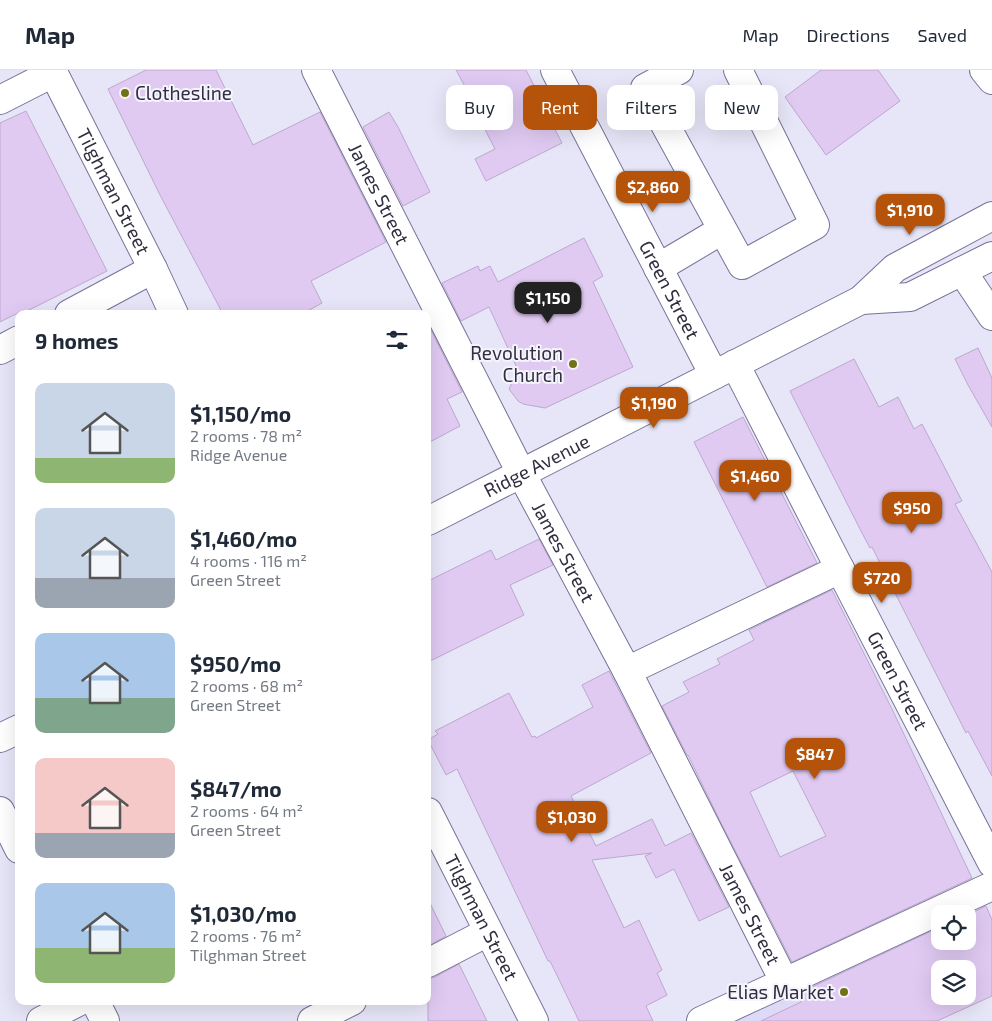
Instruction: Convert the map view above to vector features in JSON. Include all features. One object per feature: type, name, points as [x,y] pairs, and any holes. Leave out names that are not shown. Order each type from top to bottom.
[{"type":"street","name":"James Street","points":[[316,70],[521,473],[627,671],[786,983]]},
{"type":"street","name":"Green Street","points":[[555,70],[658,268],[724,370],[840,569],[992,863]]},
{"type":"street","points":[[679,70],[645,88],[742,265],[815,225],[738,70]]},
{"type":"street","points":[[984,70],[992,80]]},
{"type":"street","points":[[0,100],[52,71]]},
{"type":"street","name":"Tilghman Street","points":[[52,71],[172,310]]},
{"type":"street","name":"Ridge Avenue","points":[[431,519],[862,300],[894,268],[992,216]]},
{"type":"street","points":[[658,268],[722,230]]},
{"type":"street","name":"Ridge Avenue","points":[[862,300],[910,297],[992,256]]},
{"type":"street","points":[[76,310],[153,269]]},
{"type":"street","points":[[962,271],[992,316]]},
{"type":"street","points":[[0,350],[15,342]]},
{"type":"street","points":[[627,671],[840,569]]},
{"type":"street","points":[[0,738],[15,731]]},
{"type":"street","points":[[0,811],[15,837]]},
{"type":"street","name":"Tilghman Street","points":[[431,818],[534,1021]]},
{"type":"street","points":[[701,1021],[992,886]]},
{"type":"street","points":[[431,961],[488,932]]},
{"type":"street","points":[[41,1021],[72,1005]]},
{"type":"street","points":[[97,1005],[105,1021]]},
{"type":"street","points":[[312,1021],[344,1005]]},
{"type":"shaded area","points":[[853,961],[883,1021],[723,1021]]},
{"type":"building","points":[[146,70],[216,70],[253,145],[320,112],[386,242],[311,281],[322,303],[309,310],[221,310],[160,195],[108,89]]},
{"type":"building","points":[[456,70],[526,70],[534,85],[523,85],[523,130],[555,130],[562,143],[486,181],[475,159],[495,149],[485,130],[513,130],[513,85],[464,85]]},
{"type":"building","points":[[821,70],[878,70],[900,101],[826,155],[785,97]]},
{"type":"building","points":[[26,111],[107,271],[29,310],[15,310],[15,314],[0,322],[0,123]]},
{"type":"building","points":[[389,112],[430,192],[403,206],[363,127]]},
{"type":"building","points":[[584,238],[603,276],[593,282],[633,367],[545,408],[523,404],[518,401],[509,389],[518,370],[489,307],[461,321],[442,283],[478,266],[480,271],[490,266],[498,282]]},
{"type":"building","points":[[431,330],[462,392],[447,399],[460,426],[431,441]]},
{"type":"building","points":[[978,348],[992,378],[992,427],[955,359]]},
{"type":"building","points":[[854,359],[879,407],[898,397],[914,429],[922,424],[962,501],[955,504],[992,572],[992,776],[968,731],[966,733],[872,547],[870,548],[862,533],[790,391]]},
{"type":"building","points":[[743,417],[817,563],[767,587],[694,442]]},
{"type":"building","points":[[539,539],[553,565],[510,585],[524,615],[431,661],[431,580],[491,550],[496,560]]},
{"type":"building","points":[[832,590],[892,709],[972,878],[792,962],[662,706],[689,692],[683,682],[720,664],[717,659],[754,640],[749,630]],"holes":[[[793,771],[826,836],[780,857],[750,792]]]},
{"type":"building","points":[[609,671],[651,753],[571,796],[596,846],[652,819],[665,846],[691,833],[729,907],[699,921],[674,869],[656,878],[645,856],[652,853],[592,860],[624,928],[639,920],[662,970],[657,973],[667,995],[646,1006],[653,1021],[579,1021],[550,961],[548,961],[457,769],[446,775],[431,746],[431,738],[438,734],[435,731],[509,693],[532,737],[535,736],[536,738],[593,707],[582,685]]},
{"type":"building","points":[[431,905],[446,936],[431,944]]},
{"type":"building","points":[[986,906],[992,920],[992,996],[976,1003],[976,960],[931,960],[931,1005],[972,1005],[937,1021],[761,1021],[801,1002],[797,994],[931,931],[931,950],[976,950],[976,911]]},
{"type":"building","points":[[459,964],[487,1021],[428,1021],[428,1005],[431,1005],[431,978]]},
{"type":"place","name":"Clothesline","points":[[125,93]]},
{"type":"place","name":"Revolution Church","points":[[573,364]]},
{"type":"place","name":"Elias Market","points":[[844,992]]}]
